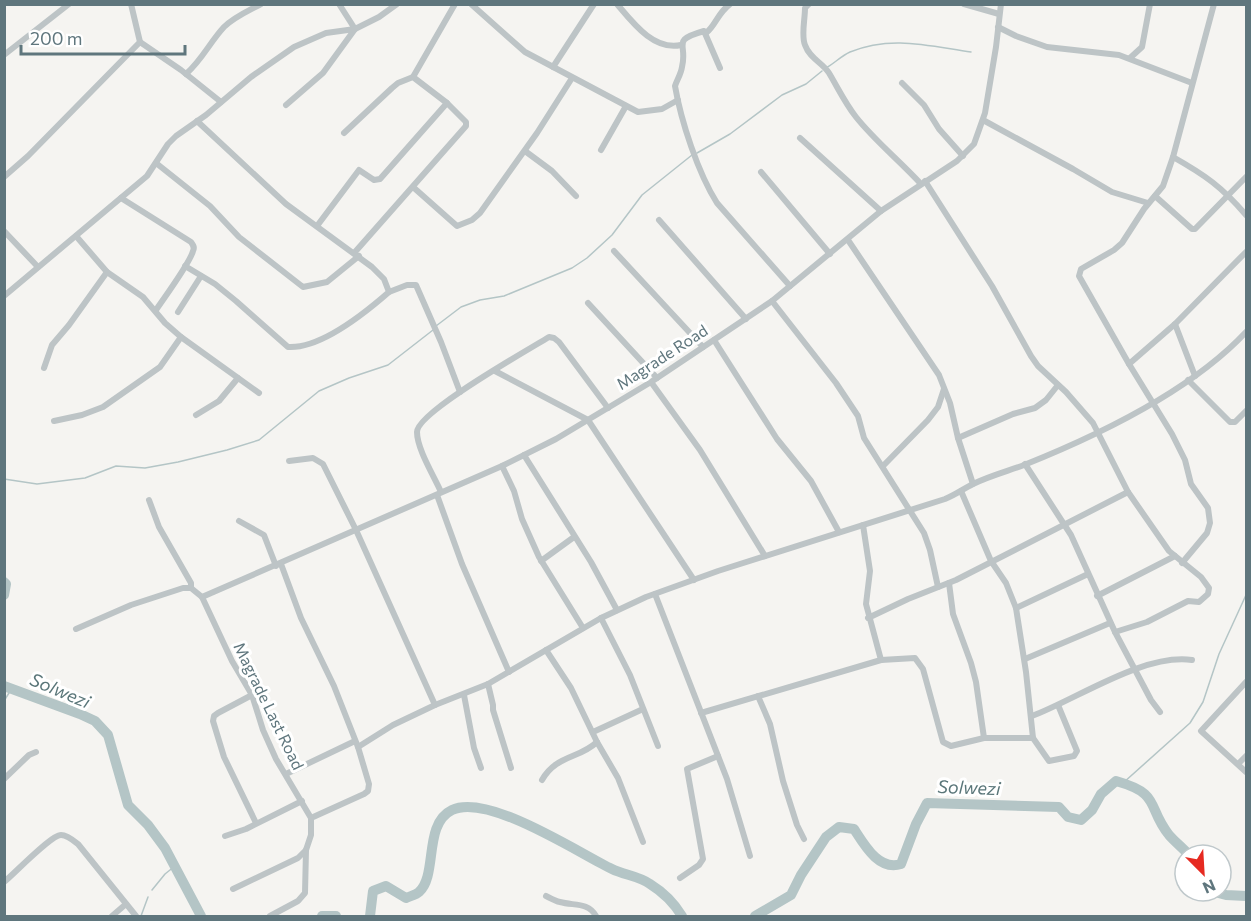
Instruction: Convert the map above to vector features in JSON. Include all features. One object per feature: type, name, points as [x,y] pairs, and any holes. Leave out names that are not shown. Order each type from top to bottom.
[{"type":"street","points":[[4,55],[69,4]]},
{"type":"street","points":[[186,74],[200,61],[223,28],[261,4]]},
{"type":"street","points":[[339,4],[355,29]]},
{"type":"street","points":[[4,296],[147,176],[168,144],[251,77],[294,47],[326,33],[355,29],[379,17],[397,4]]},
{"type":"street","points":[[344,133],[398,83],[413,77],[455,4]]},
{"type":"street","points":[[471,4],[525,52],[638,112],[662,109],[678,100]]},
{"type":"street","points":[[553,68],[594,4]]},
{"type":"street","points":[[617,4],[651,39],[669,47],[681,45]]},
{"type":"street","points":[[706,33],[712,28],[716,17],[730,4]]},
{"type":"street","points":[[809,4],[806,9],[804,43],[814,60],[829,74],[835,87],[857,118],[923,182],[992,286],[1038,366],[1087,415],[1128,492],[1151,527],[1174,556],[1208,585],[1209,591],[1199,602],[1188,601],[1146,622],[1115,632]]},
{"type":"street","points":[[964,4],[999,14]]},
{"type":"street","name":"Magrade Road","points":[[202,597],[524,455],[654,380],[772,302],[881,211],[963,156],[974,144],[983,120],[1001,4]]},
{"type":"street","points":[[1130,58],[1142,47],[1150,4]]},
{"type":"street","points":[[1182,563],[1207,532],[1210,523],[1208,508],[1191,484],[1179,446],[1099,314],[1079,272],[1122,243],[1163,186],[1173,158],[1214,4]]},
{"type":"street","points":[[132,5],[140,42],[221,102]]},
{"type":"street","points":[[998,27],[1016,36],[1047,46],[1130,58],[1192,83]]},
{"type":"street","points":[[286,105],[323,74],[355,29]]},
{"type":"street","points":[[706,33],[704,31],[683,40],[681,45],[683,63],[675,86],[691,144],[709,191],[717,203],[790,286]]},
{"type":"street","points":[[706,33],[720,68]]},
{"type":"street","points":[[4,177],[28,156],[140,42]]},
{"type":"street","points":[[156,163],[210,206],[239,237],[303,287],[327,282],[357,254],[466,126],[464,118],[413,77]]},
{"type":"street","points":[[413,187],[457,226],[480,213],[525,151],[572,78]]},
{"type":"street","points":[[902,83],[924,105],[939,129],[963,156]]},
{"type":"street","points":[[317,226],[359,170],[374,180],[380,179],[447,104]]},
{"type":"street","points":[[601,150],[626,106]]},
{"type":"street","points":[[983,120],[1112,192],[1148,204]]},
{"type":"street","points":[[197,121],[286,204],[357,254],[384,279],[389,292]]},
{"type":"street","points":[[801,138],[881,211]]},
{"type":"street","points":[[525,151],[552,171],[576,196]]},
{"type":"street","points":[[1173,158],[1208,177],[1230,196],[1246,215]]},
{"type":"street","points":[[761,172],[830,254]]},
{"type":"street","points":[[1155,196],[1194,230],[1230,196],[1246,177]]},
{"type":"street","points":[[121,198],[191,242],[194,250],[156,310]]},
{"type":"street","points":[[659,220],[746,319]]},
{"type":"street","points":[[4,231],[38,267]]},
{"type":"street","points":[[76,236],[107,272],[137,292],[181,337],[260,393]]},
{"type":"street","points":[[848,240],[929,359],[945,388],[973,484]]},
{"type":"street","points":[[614,251],[703,347]]},
{"type":"street","points":[[1129,364],[1175,324],[1246,252]]},
{"type":"street","points":[[185,266],[236,301],[288,347],[316,341],[363,313],[389,292],[407,285],[416,285],[460,392]]},
{"type":"street","points":[[44,368],[52,345],[69,326],[107,272]]},
{"type":"street","points":[[178,312],[201,276]]},
{"type":"street","points":[[772,302],[858,416],[864,438],[927,540],[938,587]]},
{"type":"street","points":[[588,303],[654,380],[765,556]]},
{"type":"street","points":[[1175,324],[1195,376]]},
{"type":"street","points":[[286,774],[357,744],[435,705],[488,684],[617,610],[694,580],[910,510],[961,491],[1097,432],[1195,376],[1246,332]]},
{"type":"street","points":[[54,421],[82,415],[103,407],[160,367],[181,337]]},
{"type":"street","points":[[509,672],[462,564],[439,493],[422,450],[417,428],[422,421],[460,392],[552,337],[564,349],[608,408]]},
{"type":"street","points":[[714,340],[777,439],[811,481],[839,532]]},
{"type":"street","points":[[495,371],[588,420],[694,580]]},
{"type":"street","points":[[196,416],[219,401],[238,378]]},
{"type":"street","points":[[1188,380],[1230,422],[1235,422],[1246,411]]},
{"type":"street","points":[[958,438],[1012,414],[1035,408],[1046,400],[1058,385]]},
{"type":"street","points":[[883,466],[928,420],[938,407],[945,388]]},
{"type":"street","points":[[524,455],[617,610]]},
{"type":"street","points":[[289,461],[313,458],[323,464],[356,530],[435,705]]},
{"type":"street","points":[[1025,464],[1074,540],[1110,623],[1136,669],[1150,700],[1160,712]]},
{"type":"street","points":[[502,466],[514,491],[530,539],[541,561],[583,628]]},
{"type":"street","points":[[961,491],[991,561],[1006,583],[1016,608],[1032,716],[1033,738],[1045,759],[1049,761],[1076,754],[1077,751],[1058,705]]},
{"type":"street","points":[[868,618],[949,583],[1128,492]]},
{"type":"street","points":[[149,500],[159,527],[191,583],[191,588]]},
{"type":"street","points":[[239,521],[264,535],[279,565],[301,618],[334,686],[357,744],[369,784],[368,791],[311,818],[311,835],[306,850],[305,893],[298,901],[270,916]]},
{"type":"street","points":[[863,525],[870,571],[866,604],[881,660]]},
{"type":"street","points":[[541,561],[574,537]]},
{"type":"street","points":[[1097,596],[1174,556]]},
{"type":"street","points":[[1016,608],[1088,574]]},
{"type":"street","points":[[949,583],[954,614],[976,682],[984,738]]},
{"type":"street","points":[[76,629],[183,588],[191,588],[202,597]]},
{"type":"street","points":[[655,594],[718,756],[736,806],[750,856]]},
{"type":"street","name":"Magrade Last Road","points":[[202,597],[232,661],[252,695],[263,730],[276,759],[311,818]]},
{"type":"street","points":[[601,618],[630,675],[658,746]]},
{"type":"street","points":[[1024,659],[1110,623]]},
{"type":"street","points":[[546,650],[571,688],[597,742],[618,778],[643,842]]},
{"type":"street","points":[[701,713],[881,660],[908,657],[920,662],[946,745],[951,746],[984,738],[1033,738]]},
{"type":"street","points":[[1032,716],[1136,669],[1177,659],[1192,660]]},
{"type":"street","points":[[1246,682],[1201,732],[1246,772]]},
{"type":"street","points":[[488,684],[494,705],[493,710],[512,768]]},
{"type":"street","points":[[252,695],[218,713],[214,716],[213,721],[224,757],[256,823]]},
{"type":"street","points":[[464,695],[480,768]]},
{"type":"street","points":[[758,696],[771,724],[783,781],[797,825],[804,839]]},
{"type":"street","points":[[593,732],[643,709]]},
{"type":"street","points":[[542,780],[552,766],[568,757],[585,752],[597,742]]},
{"type":"street","points":[[4,778],[29,755],[36,752]]},
{"type":"street","points":[[681,878],[703,860],[687,769],[718,756]]},
{"type":"street","points":[[1238,764],[1246,756]]},
{"type":"street","points":[[225,836],[246,829],[302,801]]},
{"type":"street","points":[[4,882],[51,839],[61,835],[67,836],[78,844],[135,916]]},
{"type":"street","points":[[233,889],[290,862],[306,850]]},
{"type":"street","points":[[546,896],[559,902],[583,905],[593,910],[596,916]]},
{"type":"street","points":[[112,916],[126,904]]},
{"type":"waterway","points":[[826,68],[850,52],[880,44],[910,43],[971,52]]},
{"type":"waterway","points":[[697,153],[730,134],[782,95],[806,84],[822,71]]},
{"type":"waterway","points":[[436,326],[461,307],[480,300],[504,296],[572,268],[587,258],[612,235],[642,195],[692,155]]},
{"type":"waterway","points":[[4,479],[37,484],[85,478],[116,466],[145,468],[227,450],[259,440],[319,391],[388,365],[433,330]]},
{"type":"waterway","name":"Solwezi","points":[[4,582],[6,584],[4,595]]},
{"type":"waterway","points":[[1123,783],[1190,723],[1203,702],[1219,654],[1246,595]]},
{"type":"waterway","name":"Solwezi","points":[[4,686],[95,721],[108,735],[128,805],[148,825],[165,848],[201,916]]},
{"type":"waterway","points":[[4,701],[12,688]]},
{"type":"waterway","name":"Solwezi","points":[[755,916],[791,895],[826,837],[839,827],[854,829],[879,860],[886,864],[901,864],[916,824],[927,803],[1059,807],[1068,817],[1081,820],[1092,810],[1101,794],[1116,781],[1131,786],[1147,796],[1162,825],[1177,843]]},
{"type":"waterway","name":"Solwezi","points":[[370,916],[373,891],[386,886],[406,898],[419,892],[428,874],[437,826],[452,810],[468,807],[509,817],[555,838],[612,869],[646,881],[668,898],[682,916]]},
{"type":"waterway","points":[[152,890],[175,866]]},
{"type":"waterway","name":"Solwezi","points":[[1233,895],[1246,896]]},
{"type":"waterway","points":[[141,916],[148,897]]},
{"type":"waterway","name":"Solwezi","points":[[322,916],[336,916]]}]
